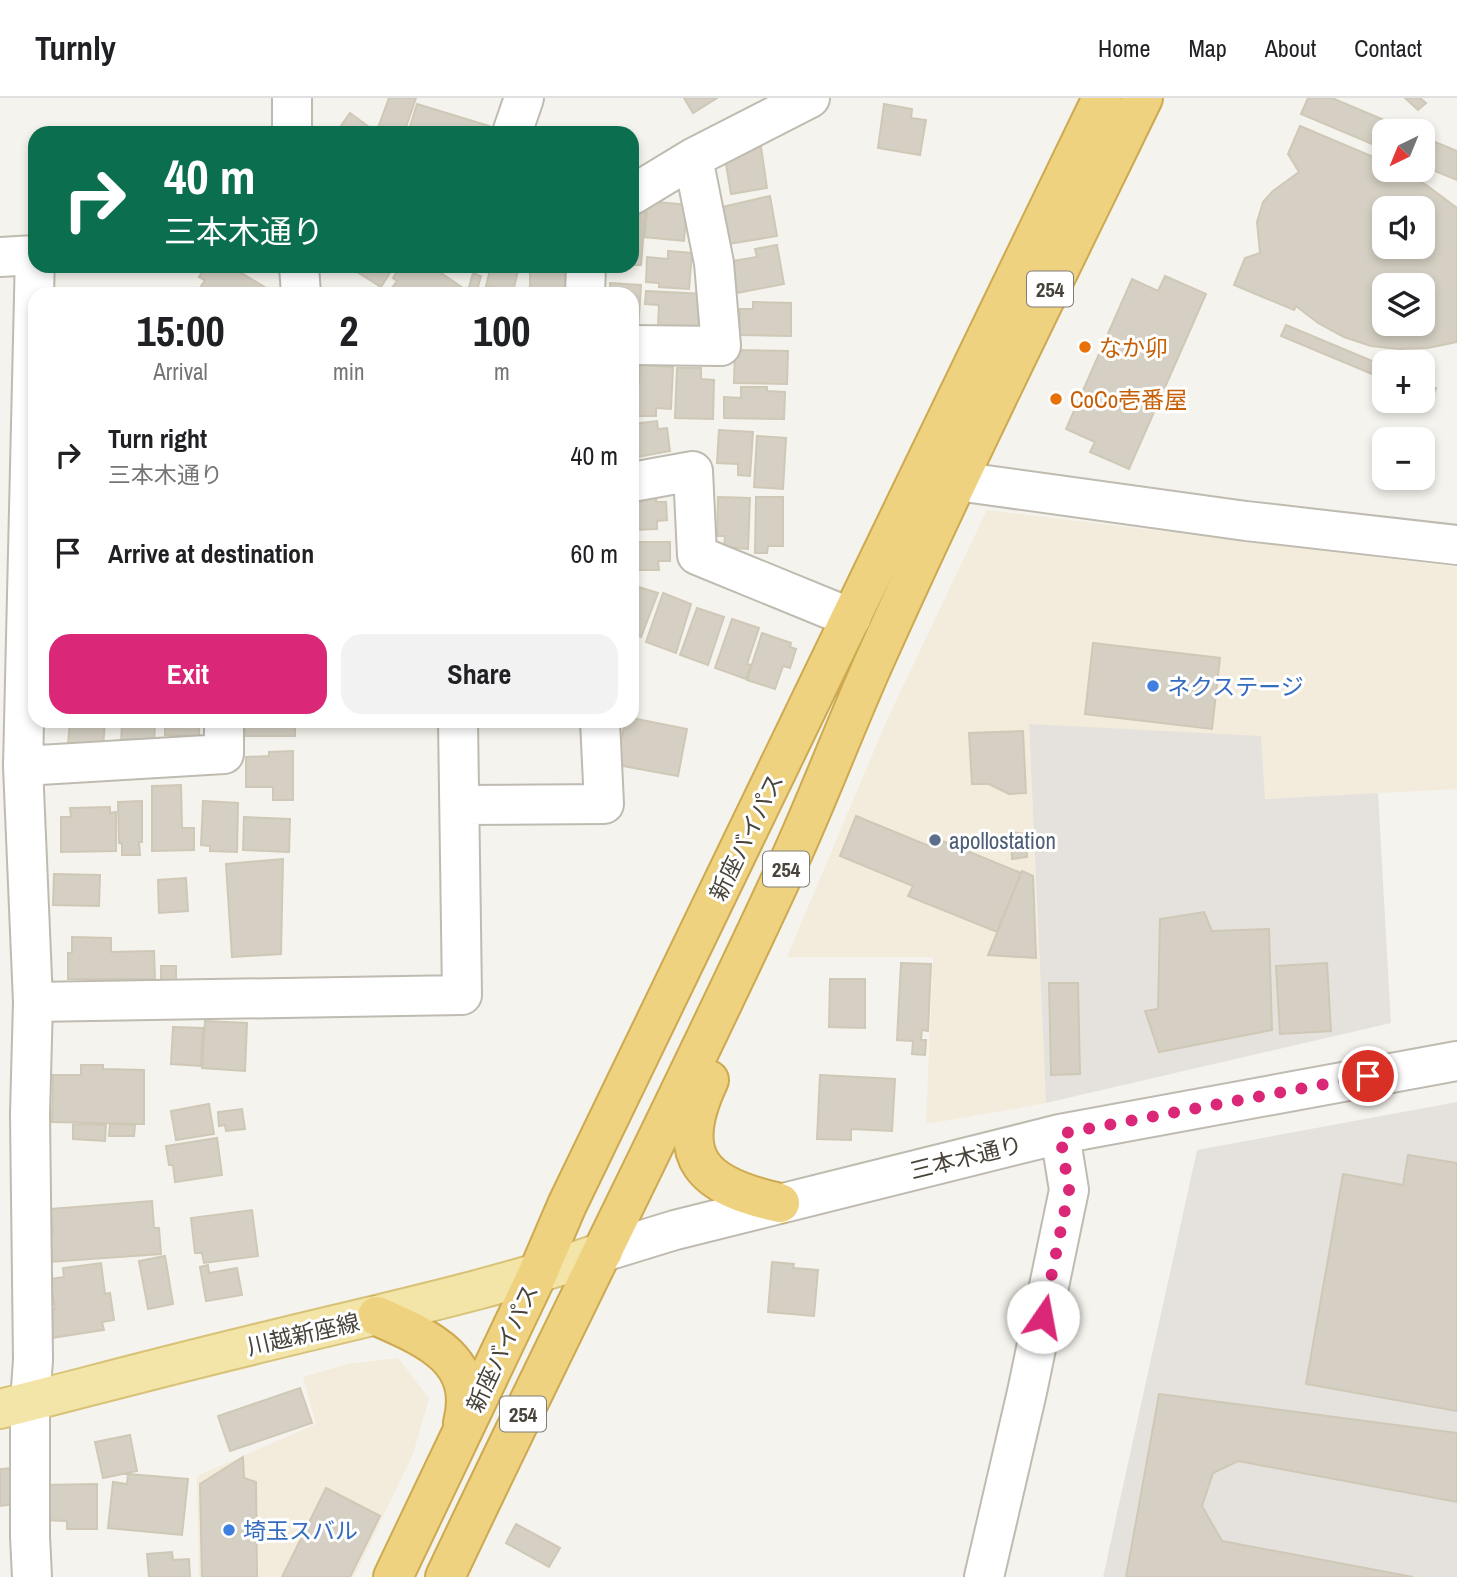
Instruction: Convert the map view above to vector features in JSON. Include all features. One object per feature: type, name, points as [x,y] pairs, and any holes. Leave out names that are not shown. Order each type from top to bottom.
[{"type":"highway","name":"新座バイパス","points":[[393,1577],[537,1275],[567,1205],[1102,98]]},
{"type":"highway","name":"新座バイパス","points":[[444,1577],[789,862],[874,661],[957,481],[1143,98]]},
{"type":"highway","points":[[780,1203],[756,1198],[734,1189],[710,1174],[695,1153],[692,1137],[706,1087],[743,1009],[789,862]]},
{"type":"highway","points":[[377,1316],[437,1346],[453,1361],[465,1383],[468,1404],[459,1438]]},
{"type":"main road","name":"川越新座線","points":[[15,1406],[537,1275],[603,1252]]},
{"type":"street","points":[[292,98],[292,126]]},
{"type":"street","points":[[514,126],[524,98]]},
{"type":"street","points":[[639,191],[694,158],[807,99]]},
{"type":"street","points":[[639,345],[722,346],[714,264],[694,158]]},
{"type":"street","points":[[0,257],[28,255]]},
{"type":"street","points":[[28,412],[21,569],[23,766],[33,1002],[16,1091],[33,1360],[15,1406],[32,1577]]},
{"type":"street","points":[[639,480],[693,471],[697,555],[851,618]]},
{"type":"street","points":[[957,481],[1246,521],[1457,545]]},
{"type":"street","points":[[23,766],[224,754],[224,728]]},
{"type":"street","points":[[33,1002],[462,995],[458,728]]},
{"type":"street","points":[[460,804],[604,804],[600,728]]},
{"type":"street","name":"三本木通り","points":[[603,1252],[675,1230],[1060,1134],[1457,1061]]},
{"type":"street","points":[[985,1577],[1069,1190],[1060,1134]]},
{"type":"shaded area","points":[[987,510],[1457,567],[1457,789],[1264,799],[1029,725],[1046,1103],[926,1124],[933,957],[787,957],[887,720]]},
{"type":"shaded area","points":[[1029,724],[1261,736],[1265,799],[1378,793],[1391,1023],[1046,1103]]},
{"type":"shaded area","points":[[1457,1102],[1457,1577],[1103,1577],[1197,1150]]},
{"type":"shaded area","points":[[398,1358],[429,1398],[413,1454],[354,1577],[199,1577],[197,1476],[316,1424],[303,1377],[348,1364]]},
{"type":"building","points":[[389,98],[416,98],[406,126],[379,126]]},
{"type":"building","points":[[684,98],[717,98],[693,113]]},
{"type":"building","points":[[1308,98],[1332,98],[1382,119],[1372,119],[1372,144],[1301,114]]},
{"type":"building","points":[[1405,98],[1420,98],[1426,103],[1418,110]]},
{"type":"building","points":[[417,104],[489,126],[410,126]]},
{"type":"building","points":[[884,104],[912,109],[911,118],[926,120],[920,155],[878,148]]},
{"type":"building","points":[[350,113],[368,126],[341,126]]},
{"type":"building","points":[[1300,126],[1372,156],[1372,182],[1421,182],[1457,208],[1457,342],[1428,348],[1371,346],[1344,337],[1318,323],[1296,306],[1294,310],[1234,285],[1245,258],[1260,253],[1257,222],[1263,202],[1299,172],[1288,154]]},
{"type":"building","points":[[1435,142],[1457,151],[1457,180],[1435,171]]},
{"type":"building","points":[[761,147],[767,188],[731,194],[725,158],[737,151]]},
{"type":"building","points":[[770,196],[777,236],[728,244],[722,207]]},
{"type":"building","points":[[648,201],[687,205],[684,241],[644,237]]},
{"type":"building","points":[[646,204],[641,265],[639,265],[639,209]]},
{"type":"building","points":[[777,245],[784,284],[737,293],[732,261],[757,257],[755,249]]},
{"type":"building","points":[[668,251],[692,253],[689,289],[659,287],[659,283],[646,282],[647,257],[668,259]]},
{"type":"building","points":[[201,273],[241,273],[264,287],[201,287],[205,280],[199,277]]},
{"type":"building","points":[[359,273],[390,273],[381,287]]},
{"type":"building","points":[[396,273],[441,273],[462,287],[393,287],[397,281],[393,278]]},
{"type":"building","points":[[473,273],[481,276],[478,287],[469,287]]},
{"type":"building","points":[[489,273],[517,273],[514,287],[486,286]]},
{"type":"building","points":[[530,273],[568,273],[569,287],[530,287]]},
{"type":"building","points":[[1165,276],[1206,294],[1129,469],[1090,452],[1095,442],[1066,429],[1132,279],[1158,291]]},
{"type":"building","points":[[610,283],[641,285],[639,316],[639,287],[610,287]]},
{"type":"building","points":[[646,291],[704,294],[700,329],[658,326],[659,305],[645,304]]},
{"type":"building","points":[[753,302],[791,303],[791,336],[740,335],[740,309],[753,309]]},
{"type":"building","points":[[1286,325],[1372,361],[1372,374],[1281,336]]},
{"type":"building","points":[[735,350],[788,351],[787,384],[734,383]]},
{"type":"building","points":[[640,365],[673,367],[671,409],[656,408],[656,416],[639,416]]},
{"type":"building","points":[[677,368],[701,368],[701,379],[714,380],[713,419],[675,418]]},
{"type":"building","points":[[741,387],[767,387],[767,391],[785,392],[784,419],[724,418],[724,397],[741,398]]},
{"type":"building","points":[[657,421],[658,429],[667,428],[670,451],[639,457],[639,423]]},
{"type":"building","points":[[719,430],[753,432],[750,476],[738,475],[738,464],[717,463]]},
{"type":"building","points":[[757,436],[786,438],[783,489],[754,487]]},
{"type":"building","points":[[639,496],[657,496],[656,502],[666,502],[667,520],[657,521],[657,529],[639,530]]},
{"type":"building","points":[[718,497],[750,498],[748,549],[724,547],[725,536],[717,536]]},
{"type":"building","points":[[756,497],[783,497],[783,546],[768,546],[767,553],[755,553]]},
{"type":"building","points":[[639,542],[670,542],[670,561],[658,561],[659,570],[639,570]]},
{"type":"building","points":[[639,587],[658,593],[639,636]]},
{"type":"building","points":[[663,593],[691,604],[676,653],[646,642]]},
{"type":"building","points":[[697,608],[724,617],[708,665],[680,655]]},
{"type":"building","points":[[732,619],[759,628],[747,664],[751,665],[746,679],[715,668]]},
{"type":"building","points":[[762,633],[791,643],[790,647],[796,649],[790,668],[783,666],[775,689],[747,680]]},
{"type":"building","name":"ネクステージ","points":[[1093,643],[1220,658],[1212,729],[1085,714]]},
{"type":"building","points":[[639,719],[687,729],[678,776],[617,765],[624,728],[639,728]]},
{"type":"building","points":[[69,728],[104,728],[103,748],[68,745]]},
{"type":"building","points":[[122,728],[155,728],[154,746],[121,745]]},
{"type":"building","points":[[165,728],[199,728],[199,736],[165,735]]},
{"type":"building","points":[[245,728],[295,728],[295,736],[245,736]]},
{"type":"building","points":[[1023,731],[1026,793],[1009,794],[989,784],[972,784],[969,733]]},
{"type":"building","points":[[293,751],[293,800],[273,800],[273,787],[246,787],[246,757]]},
{"type":"building","points":[[181,785],[182,828],[194,828],[194,850],[152,851],[152,786]]},
{"type":"building","points":[[142,801],[140,855],[122,855],[118,802]]},
{"type":"building","points":[[203,801],[238,803],[237,852],[210,851],[210,846],[201,845]]},
{"type":"building","points":[[110,807],[110,813],[116,812],[116,851],[61,852],[61,817],[71,817],[70,808]]},
{"type":"building","points":[[856,816],[929,846],[933,837],[1021,873],[997,932],[908,896],[913,886],[840,856]]},
{"type":"building","points":[[244,817],[290,819],[289,852],[243,850]]},
{"type":"building","points":[[1011,832],[1026,834],[1027,857],[1012,859]]},
{"type":"building","points":[[283,859],[281,954],[232,957],[226,864]]},
{"type":"building","points":[[1022,871],[1033,876],[1036,958],[988,955]]},
{"type":"building","points":[[54,874],[100,875],[99,906],[53,905]]},
{"type":"building","points":[[186,878],[188,911],[159,913],[158,880]]},
{"type":"building","points":[[1204,912],[1212,931],[1269,929],[1272,1030],[1159,1052],[1145,1011],[1158,1009],[1160,919]]},
{"type":"building","points":[[72,937],[111,938],[111,952],[154,951],[155,979],[68,979],[68,953],[72,953]]},
{"type":"building","points":[[901,963],[931,964],[928,1031],[922,1030],[921,1040],[926,1040],[925,1055],[912,1054],[913,1041],[897,1040]]},
{"type":"building","points":[[1327,963],[1331,1031],[1280,1034],[1276,966]]},
{"type":"building","points":[[161,966],[176,966],[176,981],[161,981]]},
{"type":"building","points":[[830,979],[865,979],[865,1028],[829,1027]]},
{"type":"building","points":[[1049,983],[1078,983],[1080,1074],[1051,1075]]},
{"type":"building","points":[[205,1021],[247,1023],[245,1071],[202,1068]]},
{"type":"building","points":[[173,1027],[203,1028],[201,1066],[171,1064]]},
{"type":"building","points":[[81,1065],[103,1065],[103,1069],[144,1070],[144,1124],[52,1122],[53,1075],[81,1075]]},
{"type":"building","points":[[820,1075],[895,1079],[892,1131],[851,1129],[851,1140],[817,1139]]},
{"type":"building","points":[[209,1104],[214,1134],[176,1140],[171,1111]]},
{"type":"building","points":[[242,1109],[245,1129],[226,1131],[225,1125],[219,1126],[218,1112]]},
{"type":"building","points":[[73,1124],[106,1125],[105,1141],[73,1139]]},
{"type":"building","points":[[110,1124],[135,1125],[134,1136],[109,1136]]},
{"type":"building","points":[[217,1138],[222,1175],[175,1182],[173,1165],[169,1165],[166,1146]]},
{"type":"building","points":[[1408,1155],[1457,1163],[1457,1411],[1306,1384],[1343,1174],[1403,1185]]},
{"type":"building","points":[[152,1201],[154,1228],[159,1228],[161,1254],[49,1262],[47,1233],[53,1232],[51,1209]]},
{"type":"building","points":[[252,1210],[258,1256],[204,1263],[202,1253],[195,1253],[191,1218]]},
{"type":"building","points":[[165,1256],[173,1304],[148,1309],[139,1261]]},
{"type":"building","points":[[772,1262],[794,1264],[793,1268],[818,1270],[814,1316],[768,1312]]},
{"type":"building","points":[[101,1263],[105,1294],[110,1293],[114,1320],[102,1322],[104,1330],[51,1338],[47,1310],[55,1309],[50,1279],[64,1277],[63,1268]]},
{"type":"building","points":[[208,1265],[209,1273],[237,1268],[242,1295],[206,1301],[200,1267]]},
{"type":"building","points":[[300,1388],[312,1423],[230,1451],[218,1416]]},
{"type":"building","points":[[1159,1394],[1457,1433],[1457,1502],[1238,1461],[1213,1473],[1202,1506],[1222,1541],[1413,1577],[1126,1577]]},
{"type":"building","points":[[130,1435],[137,1471],[103,1478],[95,1442]]},
{"type":"building","name":"埼玉スバル","points":[[243,1457],[244,1478],[256,1482],[257,1577],[202,1577],[200,1484]]},
{"type":"building","points":[[13,1468],[16,1504],[0,1506],[0,1469]]},
{"type":"building","points":[[128,1474],[188,1479],[182,1535],[108,1528],[113,1482],[127,1484]]},
{"type":"building","points":[[97,1484],[97,1529],[67,1529],[67,1521],[43,1520],[43,1485]]},
{"type":"building","name":"埼玉スバル","points":[[326,1488],[380,1516],[350,1577],[282,1577]]},
{"type":"building","points":[[516,1524],[560,1548],[549,1567],[506,1543]]},
{"type":"building","points":[[172,1552],[173,1560],[189,1559],[190,1577],[149,1577],[147,1554]]},
{"type":"place","name":"なか卯","points":[[1085,347]]},
{"type":"place","name":"CoCo壱番屋","points":[[1056,399]]},
{"type":"place","name":"ネクステージ","points":[[1153,686]]},
{"type":"place","name":"apollostation","points":[[935,840]]},
{"type":"place","name":"埼玉スバル","points":[[229,1530]]},
{"type":"route","points":[[1043,1317],[1069,1190],[1060,1134],[1368,1076]]}]
